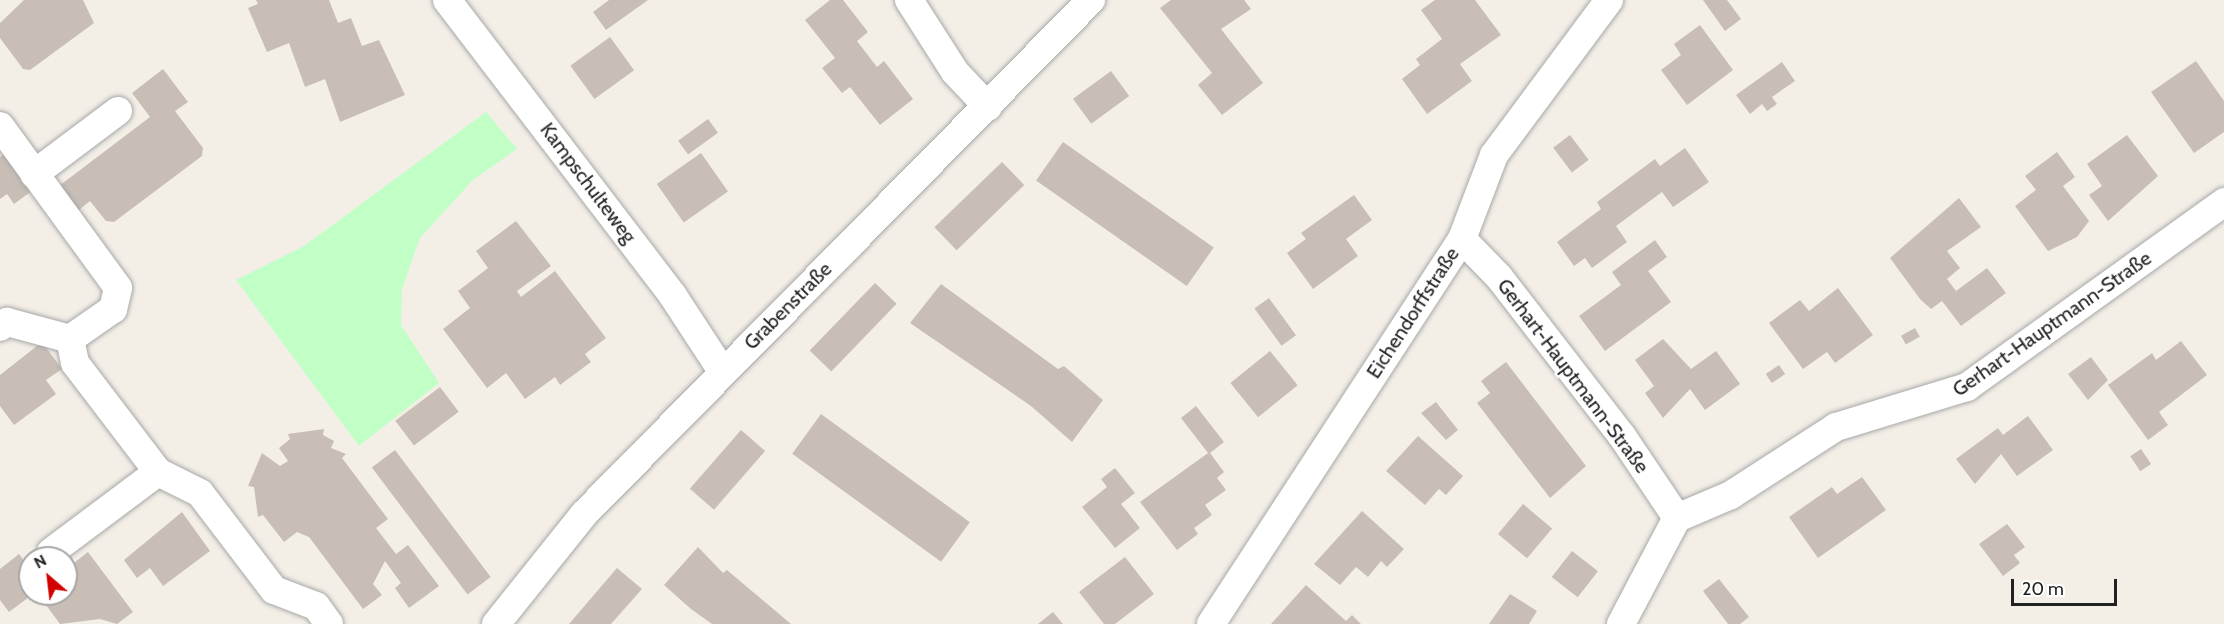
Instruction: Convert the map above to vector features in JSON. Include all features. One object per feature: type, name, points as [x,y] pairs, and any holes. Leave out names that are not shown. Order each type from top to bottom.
[{"type":"street","name":"Kampschulteweg","points":[[447,0],[673,296],[722,371]]},
{"type":"street","points":[[909,0],[955,72],[988,107]]},
{"type":"street","name":"Grabenstraße","points":[[496,624],[585,514],[722,371],[988,107],[1091,0]]},
{"type":"street","name":"Eichendorffstraße","points":[[1211,624],[1462,239],[1494,155],[1609,0]]},
{"type":"street","points":[[34,174],[118,111]]},
{"type":"street","points":[[0,126],[118,288],[113,309],[70,339]]},
{"type":"street","name":"Gerhart-Hauptmann-Straße","points":[[1462,239],[1486,262],[1622,436],[1677,518],[1731,495],[1836,428],[1967,387],[2224,202]]},
{"type":"street","points":[[0,327],[7,322],[70,339]]},
{"type":"street","points":[[70,339],[75,363],[158,472],[200,493],[274,590],[316,606],[329,624]]},
{"type":"street","points":[[59,546],[158,472]]},
{"type":"street","points":[[1621,624],[1677,518]]},
{"type":"green space","points":[[486,112],[517,149],[473,180],[420,238],[402,289],[401,325],[439,383],[359,446],[236,280],[304,246]]},
{"type":"building","points":[[24,0],[83,0],[94,23],[30,70],[23,69],[0,38],[0,23]]},
{"type":"building","points":[[256,0],[329,0],[338,23],[351,18],[362,46],[379,40],[405,95],[340,122],[325,79],[305,87],[289,43],[267,52],[248,8],[258,4]]},
{"type":"building","points":[[609,0],[648,0],[606,30],[593,12]]},
{"type":"building","points":[[830,0],[843,0],[868,32],[857,41],[877,67],[884,61],[913,99],[880,125],[850,87],[842,93],[822,68],[835,58],[805,20]]},
{"type":"building","points":[[1171,0],[1244,0],[1251,9],[1221,29],[1263,83],[1222,115],[1198,85],[1212,73],[1160,8]]},
{"type":"building","points":[[1435,0],[1475,0],[1501,35],[1460,64],[1472,81],[1427,114],[1402,79],[1420,65],[1416,59],[1442,39],[1421,10]]},
{"type":"building","points":[[1703,0],[1727,0],[1741,19],[1725,31]]},
{"type":"building","points":[[1700,25],[1733,70],[1687,105],[1661,70],[1681,55],[1674,44]]},
{"type":"building","points":[[610,37],[634,70],[594,99],[570,66]]},
{"type":"building","points":[[2196,61],[2224,101],[2224,132],[2194,153],[2151,92]]},
{"type":"building","points":[[1782,62],[1795,81],[1772,97],[1777,104],[1767,111],[1762,104],[1750,114],[1736,95]]},
{"type":"building","points":[[163,69],[188,102],[175,111],[203,148],[202,156],[114,222],[106,221],[90,201],[74,214],[55,189],[150,117],[132,93]]},
{"type":"building","points":[[1111,71],[1129,96],[1091,124],[1073,99]]},
{"type":"building","points":[[708,119],[718,133],[688,155],[678,141]]},
{"type":"building","points":[[1570,135],[1589,160],[1572,172],[1553,148]]},
{"type":"building","points":[[2127,135],[2158,176],[2108,221],[2089,195],[2102,186],[2087,164]]},
{"type":"building","points":[[1063,142],[1214,248],[1187,286],[1036,181]]},
{"type":"building","points":[[1685,148],[1709,182],[1673,207],[1662,192],[1616,226],[1627,242],[1592,268],[1585,258],[1574,266],[1557,242],[1601,209],[1597,202],[1655,159],[1660,166]]},
{"type":"building","points":[[2057,152],[2075,177],[2063,186],[2089,221],[2077,237],[2048,251],[2015,206],[2036,190],[2025,176]]},
{"type":"building","points":[[5,153],[33,190],[14,204],[7,194],[0,199],[0,157]]},
{"type":"building","points":[[701,153],[728,192],[684,222],[657,184]]},
{"type":"building","points":[[1002,162],[1024,185],[957,250],[934,227]]},
{"type":"building","points":[[1354,195],[1372,220],[1346,239],[1358,256],[1313,289],[1287,253],[1306,239],[1301,233]]},
{"type":"building","points":[[1959,198],[1981,227],[1947,251],[1960,268],[1947,279],[1956,291],[1987,268],[2006,293],[1961,326],[1942,301],[1931,309],[1920,299],[1890,258]]},
{"type":"building","points":[[516,221],[551,266],[517,291],[521,297],[555,271],[606,338],[585,354],[591,362],[560,385],[555,377],[525,399],[506,373],[487,388],[443,329],[470,308],[458,291],[488,268],[476,251]]},
{"type":"building","points":[[1655,240],[1667,257],[1648,271],[1671,302],[1605,351],[1579,316],[1621,285],[1612,272]]},
{"type":"building","points":[[875,283],[897,304],[831,371],[810,351]]},
{"type":"building","points":[[941,284],[1058,369],[1064,366],[1103,400],[1072,442],[1031,406],[910,323]]},
{"type":"building","points":[[1838,288],[1873,335],[1835,363],[1827,352],[1803,369],[1769,323],[1800,300],[1809,311]]},
{"type":"building","points":[[1269,298],[1296,335],[1281,346],[1254,309]]},
{"type":"building","points":[[1915,328],[1920,337],[1906,345],[1901,336]]},
{"type":"building","points":[[1663,339],[1691,369],[1716,351],[1740,384],[1705,410],[1690,389],[1663,418],[1645,393],[1654,386],[1635,360]]},
{"type":"building","points":[[2181,341],[2207,375],[2159,412],[2168,425],[2148,440],[2108,385],[2152,353],[2156,360]]},
{"type":"building","points":[[42,342],[62,369],[46,380],[56,394],[14,425],[0,406],[0,375]]},
{"type":"building","points":[[1270,351],[1298,385],[1258,417],[1230,383]]},
{"type":"building","points":[[2091,357],[2108,380],[2088,400],[2068,374]]},
{"type":"building","points":[[1506,362],[1586,466],[1550,498],[1477,403],[1490,393],[1481,381]]},
{"type":"building","points":[[1779,365],[1785,374],[1772,383],[1766,374]]},
{"type":"building","points":[[440,387],[459,412],[414,445],[395,421]]},
{"type":"building","points":[[1436,402],[1458,430],[1446,440],[1421,413]]},
{"type":"building","points":[[1196,406],[1224,442],[1210,453],[1224,472],[1217,478],[1226,490],[1205,505],[1212,515],[1194,528],[1198,534],[1177,550],[1140,502],[1208,453],[1181,418]]},
{"type":"building","points":[[821,414],[970,522],[941,562],[792,454]]},
{"type":"building","points":[[2028,416],[2053,450],[2017,476],[2001,454],[1975,484],[1956,459],[1998,428],[2003,435]]},
{"type":"building","points":[[324,429],[323,435],[334,441],[331,448],[346,454],[342,458],[388,519],[376,528],[396,554],[408,545],[439,586],[409,608],[395,588],[401,583],[385,561],[373,584],[382,595],[363,609],[309,537],[297,532],[284,542],[263,515],[258,517],[254,487],[248,486],[262,453],[280,466],[288,461],[279,448],[290,439],[288,434]]},
{"type":"building","points":[[741,430],[765,451],[714,510],[690,489]]},
{"type":"building","points":[[1418,436],[1463,476],[1446,495],[1439,489],[1425,505],[1386,471]]},
{"type":"building","points":[[2141,449],[2151,464],[2140,471],[2130,456]]},
{"type":"building","points":[[395,450],[491,577],[468,594],[372,467]]},
{"type":"building","points":[[1115,468],[1135,493],[1121,504],[1140,528],[1115,548],[1082,507],[1107,487],[1101,479]]},
{"type":"building","points":[[1862,477],[1886,510],[1818,558],[1789,517],[1832,487],[1837,494]]},
{"type":"building","points":[[1523,504],[1552,528],[1527,558],[1498,534]]},
{"type":"building","points":[[1362,511],[1404,549],[1387,567],[1381,561],[1368,577],[1356,567],[1340,585],[1314,564]]},
{"type":"building","points":[[182,512],[210,551],[163,586],[150,568],[137,578],[124,560]]},
{"type":"building","points":[[2007,524],[2025,547],[2014,555],[2020,563],[2003,576],[1979,544]]},
{"type":"building","points":[[698,547],[723,573],[727,570],[791,624],[712,624],[691,609],[664,585]]},
{"type":"building","points":[[1572,551],[1598,571],[1578,597],[1552,577]]},
{"type":"building","points":[[88,552],[133,612],[117,624],[100,619],[60,624],[47,606],[78,606],[78,560]]},
{"type":"building","points":[[18,555],[18,605],[9,612],[0,600],[0,569]]},
{"type":"building","points":[[1125,557],[1154,594],[1115,624],[1104,624],[1079,592]]},
{"type":"building","points":[[617,568],[642,589],[611,624],[569,624]]},
{"type":"building","points":[[1719,579],[1749,617],[1740,624],[1728,624],[1703,591]]},
{"type":"building","points":[[1306,585],[1346,621],[1352,615],[1361,624],[1271,624]]},
{"type":"building","points":[[1510,594],[1537,611],[1529,624],[1489,624]]},
{"type":"building","points":[[1053,612],[1063,624],[1038,624]]}]
